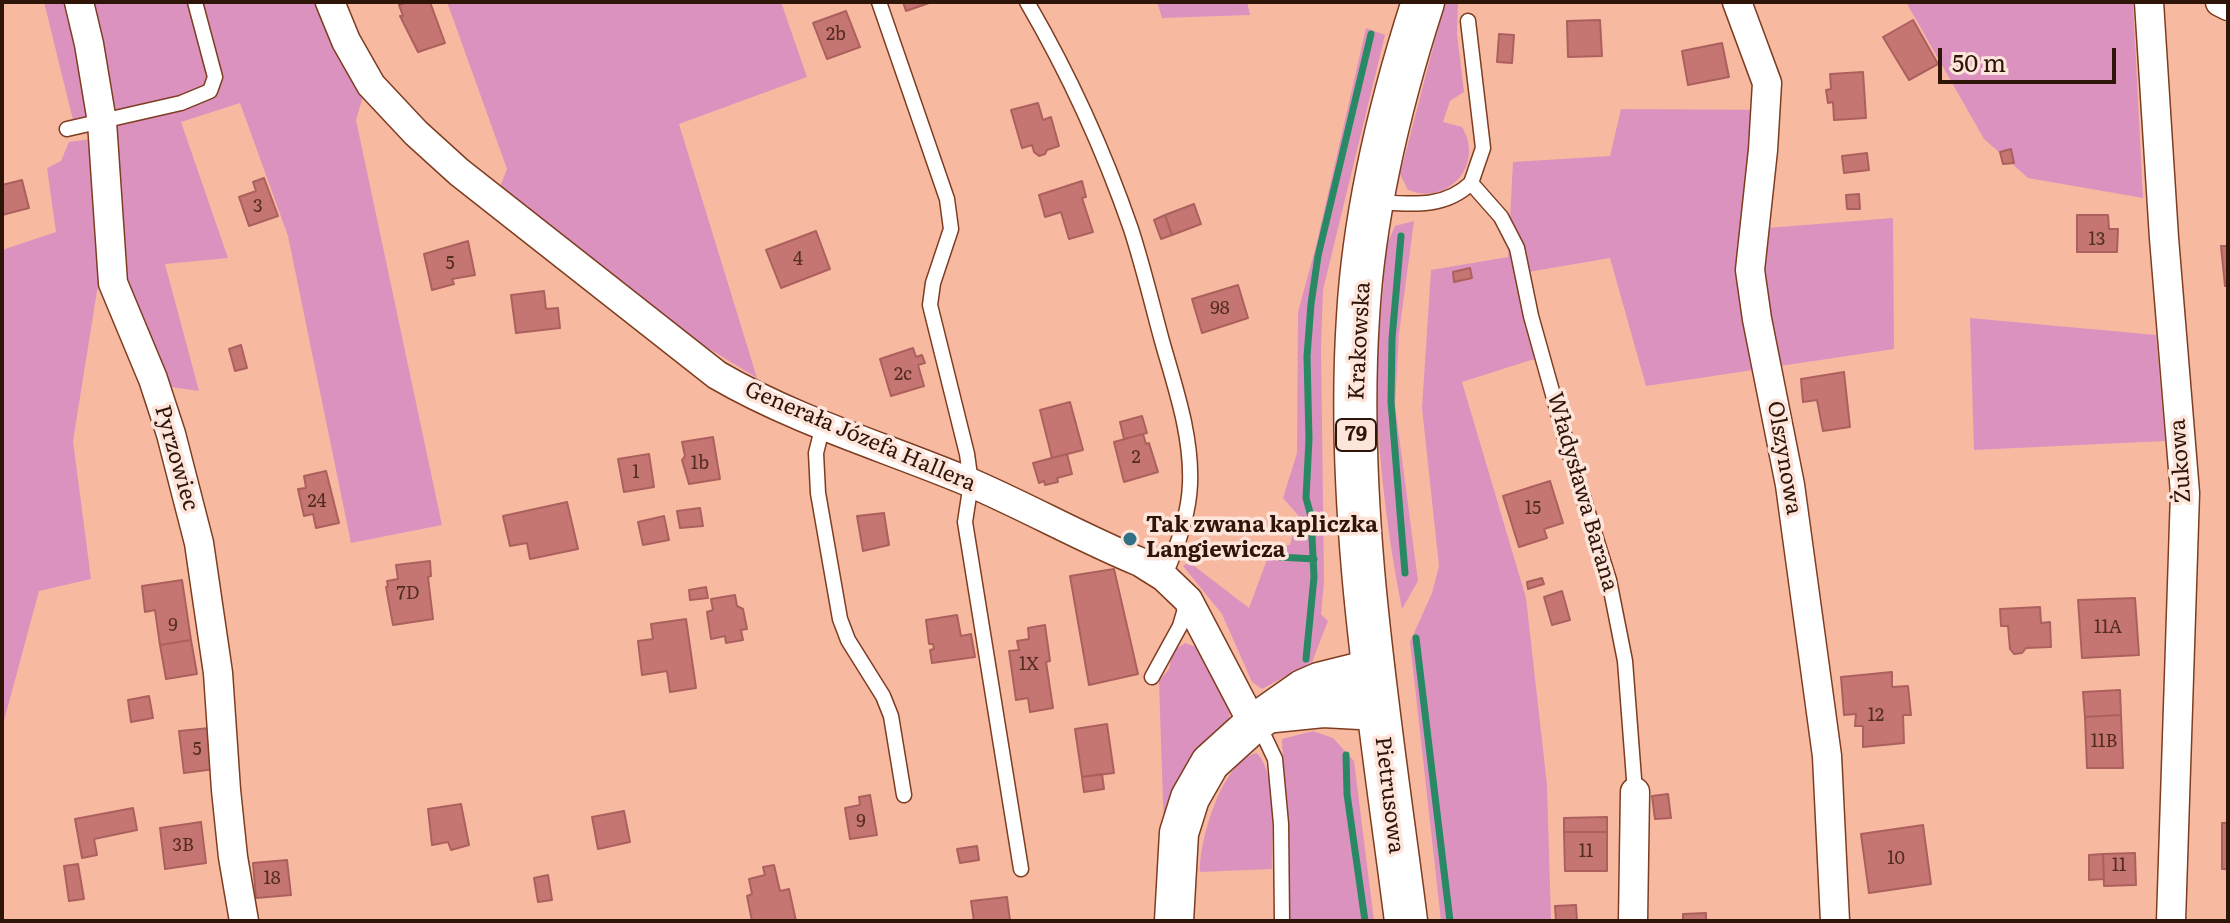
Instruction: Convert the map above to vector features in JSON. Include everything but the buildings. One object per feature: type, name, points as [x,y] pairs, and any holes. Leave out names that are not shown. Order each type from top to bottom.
[{"type":"main road","name":"Krakowska","points":[[1375,668],[1367,609],[1357,464],[1358,315],[1374,201],[1393,108],[1423,2]]},
{"type":"main road","name":"Pietrusowa","points":[[1375,668],[1406,921]]},
{"type":"street","name":"Pyrzowiec","points":[[79,2],[102,122],[113,283],[153,379],[171,434],[199,543],[218,673],[233,857],[244,921]]},
{"type":"street","name":"Generała Józefa Hallera","points":[[330,2],[346,41],[371,85],[416,133],[459,172],[717,375],[744,391],[823,425],[971,483],[1140,562],[1164,577],[1188,600],[1262,719]]},
{"type":"street","name":"Olszynowa","points":[[1737,2],[1767,83],[1750,270],[1790,485],[1827,756],[1835,921]]},
{"type":"street","name":"Żukowa","points":[[2149,2],[2185,493],[2171,921]]},
{"type":"street","points":[[2220,2],[2228,6]]},
{"type":"street","points":[[1174,921],[1179,833],[1190,798],[1210,763],[1303,689],[1375,668]]},
{"type":"street","points":[[1262,719],[1323,708],[1379,711]]},
{"type":"street","name":"Władysława Barana","points":[[1633,921],[1635,792]]},
{"type":"lane","points":[[67,129],[181,103],[210,91],[215,77],[195,2]]},
{"type":"lane","points":[[879,2],[947,199],[951,229],[933,283],[930,305],[967,454],[971,483],[965,522],[1021,869]]},
{"type":"lane","points":[[1027,2],[1070,83],[1103,155],[1131,231],[1175,387],[1187,438],[1190,485],[1177,548],[1164,577]]},
{"type":"lane","points":[[1374,201],[1421,204],[1442,201],[1460,194],[1471,183],[1483,148],[1468,21]]},
{"type":"lane","name":"Władysława Barana","points":[[1471,183],[1501,217],[1517,248],[1531,316],[1609,580],[1625,661],[1635,792]]},
{"type":"lane","points":[[823,425],[816,453],[818,493],[840,619],[848,640],[883,696],[891,716],[904,795]]},
{"type":"lane","points":[[1152,677],[1180,626],[1188,600]]},
{"type":"lane","points":[[1262,719],[1265,738],[1275,759],[1281,824],[1282,921]]},
{"type":"shaded area","points":[[44,2],[73,2],[95,109],[87,117],[73,120]]},
{"type":"shaded area","points":[[88,2],[321,2],[364,93],[356,120],[442,525],[351,543],[288,236],[240,103],[181,122],[228,258],[165,264],[199,391],[164,386],[122,279]]},
{"type":"shaded area","points":[[447,2],[781,2],[807,77],[679,124],[757,378],[700,343],[500,187],[507,169]]},
{"type":"shaded area","points":[[1157,2],[1247,2],[1250,15],[1162,18]]},
{"type":"shaded area","points":[[1445,2],[1458,2],[1457,34],[1464,92],[1450,101],[1443,122],[1462,127],[1468,141],[1469,155],[1459,179],[1437,192],[1423,193],[1408,190],[1400,174]]},
{"type":"shaded area","points":[[1906,2],[2133,2],[2143,198],[2028,178],[1984,139]]},
{"type":"shaded area","points":[[1366,28],[1385,35],[1323,290],[1324,581],[1321,614],[1328,621],[1312,662],[1262,689],[1252,682],[1222,614],[1183,566],[1189,562],[1249,608],[1272,546],[1290,545],[1298,515],[1283,498],[1297,453],[1298,312]]},
{"type":"shaded area","points":[[1621,109],[1776,110],[1767,228],[1893,218],[1894,349],[1646,386],[1610,258],[1528,272],[1551,361],[1531,360],[1462,382],[1526,598],[1547,785],[1551,921],[1441,921],[1410,642],[1432,593],[1439,566],[1422,408],[1431,270],[1508,257],[1513,162],[1610,156]]},
{"type":"shaded area","points":[[92,139],[103,278],[97,291],[73,441],[91,579],[39,591],[2,728],[2,250],[56,232],[47,168],[61,161],[69,142]]},
{"type":"shaded area","points":[[1414,221],[1399,334],[1395,405],[1418,581],[1402,609],[1384,496],[1377,382],[1387,244],[1395,226]]},
{"type":"shaded area","points":[[1970,318],[2156,335],[2165,441],[1974,450]]},
{"type":"shaded area","points":[[1185,643],[1199,648],[1230,710],[1229,721],[1164,833],[1159,681],[1169,669],[1173,651]]},
{"type":"shaded area","points":[[1313,731],[1333,738],[1354,761],[1374,921],[1285,921],[1288,865],[1282,739]]},
{"type":"shaded area","points":[[1257,753],[1264,764],[1271,792],[1272,869],[1200,872],[1208,823],[1223,786],[1244,759]]},
{"type":"waterway","points":[[1306,659],[1314,577],[1311,516],[1306,498],[1309,439],[1307,356],[1311,304],[1318,256],[1371,34]]},
{"type":"waterway","points":[[1401,236],[1392,339],[1391,402],[1405,573]]},
{"type":"waterway","points":[[1279,557],[1314,559]]},
{"type":"waterway","points":[[1416,638],[1450,921]]},
{"type":"waterway","points":[[1346,755],[1347,794],[1365,921]]},
{"type":"place","name":"Tak zwana kapliczka Langiewicza","points":[[1130,539]]}]
